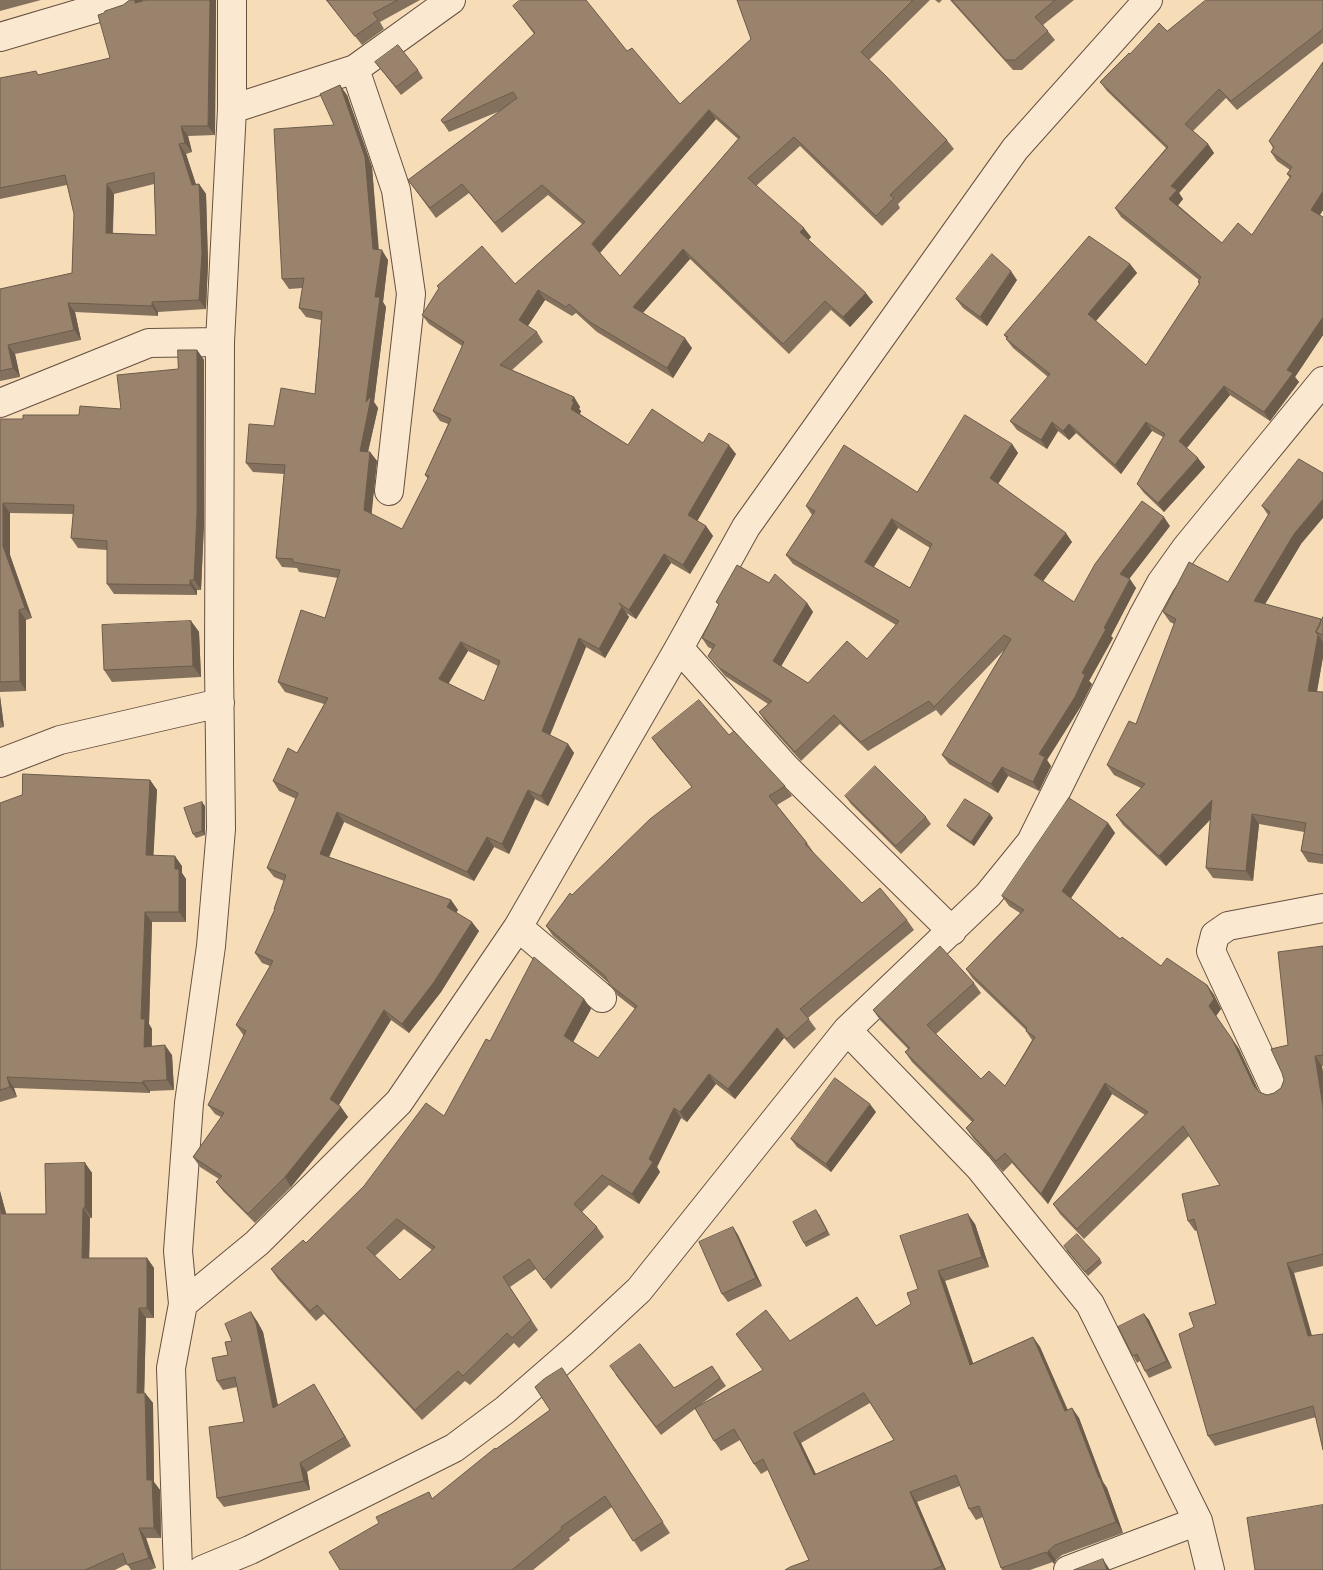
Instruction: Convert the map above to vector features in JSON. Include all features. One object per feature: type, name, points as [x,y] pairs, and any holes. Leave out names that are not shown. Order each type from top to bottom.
[{"type":"street","points":[[0,37],[125,0]]},
{"type":"street","points":[[178,1570],[172,1368],[183,1304],[178,1251],[189,1103],[211,946],[221,829],[220,342],[232,109],[232,0]]},
{"type":"street","points":[[232,109],[355,69],[451,0]]},
{"type":"street","points":[[183,1304],[257,1243],[398,1102],[518,928],[679,648],[746,527],[1015,149],[1148,0]]},
{"type":"street","points":[[355,69],[396,190],[411,294],[389,491]]},
{"type":"street","points":[[0,403],[149,343],[220,342]]},
{"type":"street","points":[[202,1570],[250,1550],[454,1448],[505,1410],[639,1290],[847,1030],[988,895],[1031,842],[1161,583],[1186,548],[1323,381]]},
{"type":"street","points":[[679,648],[786,768],[952,931]]},
{"type":"street","points":[[0,763],[60,740],[220,703]]},
{"type":"street","points":[[1275,1089],[1211,952],[1215,935],[1228,926],[1323,908]]},
{"type":"street","points":[[518,928],[602,998]]},
{"type":"street","points":[[847,1030],[979,1167],[1090,1304],[1198,1521],[1210,1570]]},
{"type":"street","points":[[1068,1570],[1198,1521]]},
{"type":"building","points":[[130,0],[135,0],[135,3],[146,0],[210,0],[208,126],[181,126],[185,143],[179,144],[192,185],[199,184],[202,253],[199,300],[152,302],[152,306],[68,303],[74,330],[8,345],[13,368],[0,371],[0,289],[72,273],[74,214],[65,175],[0,188],[0,78],[36,71],[38,75],[110,58],[98,15],[123,5]],"holes":[[[154,173],[156,235],[106,233],[107,184]]]},
{"type":"building","points":[[327,0],[398,0],[373,13],[378,20],[355,36]]},
{"type":"building","points":[[520,0],[586,0],[627,51],[632,48],[680,104],[751,39],[737,0],[913,0],[861,52],[947,140],[890,195],[894,198],[876,216],[794,137],[748,178],[804,228],[800,232],[866,293],[843,317],[825,301],[783,344],[683,249],[633,307],[685,338],[667,368],[590,322],[569,304],[566,307],[538,290],[519,320],[537,332],[500,365],[574,397],[571,409],[628,445],[652,409],[703,443],[709,433],[729,445],[688,515],[706,526],[683,565],[664,554],[629,610],[619,603],[622,607],[599,649],[579,638],[542,731],[568,744],[541,796],[528,790],[502,844],[487,837],[467,872],[337,812],[320,854],[451,900],[447,907],[472,922],[434,982],[402,1024],[384,1010],[330,1099],[341,1107],[285,1177],[248,1214],[216,1182],[222,1176],[193,1157],[224,1113],[208,1105],[246,1031],[236,1025],[273,961],[255,953],[275,909],[286,875],[267,868],[298,793],[273,781],[288,748],[297,753],[328,698],[278,682],[301,610],[325,618],[340,570],[293,562],[293,559],[276,558],[285,465],[246,463],[249,424],[274,426],[281,388],[315,394],[320,339],[322,312],[299,308],[304,278],[282,279],[274,129],[334,125],[320,94],[340,85],[365,157],[373,249],[382,250],[375,297],[380,297],[366,402],[371,398],[360,451],[370,452],[364,510],[402,529],[429,476],[425,475],[451,419],[433,411],[464,342],[422,315],[439,288],[437,286],[482,246],[515,284],[585,222],[542,185],[495,223],[462,184],[430,208],[408,180],[517,98],[513,92],[443,123],[441,120],[535,33],[513,6]],"holes":[[[709,110],[740,137],[620,276],[592,244]],[[461,642],[500,661],[484,701],[439,679]]]},
{"type":"building","points":[[952,0],[1055,0],[1035,17],[1048,31],[1015,60],[1006,60]]},
{"type":"building","points":[[1206,0],[1323,0],[1323,29],[1231,101],[1219,89],[1185,124],[1208,144],[1171,186],[1177,190],[1169,199],[1222,243],[1238,223],[1252,235],[1291,176],[1287,174],[1292,167],[1271,152],[1274,147],[1269,141],[1323,62],[1323,191],[1311,210],[1323,217],[1323,317],[1287,370],[1293,373],[1264,412],[1224,386],[1179,441],[1198,458],[1158,503],[1137,484],[1165,434],[1146,422],[1115,465],[1069,424],[1063,431],[1052,422],[1041,440],[1010,421],[1050,374],[1006,339],[1008,337],[1004,335],[1089,236],[1130,264],[1088,314],[1146,365],[1200,283],[1198,282],[1201,277],[1115,208],[1168,147],[1100,82],[1159,23],[1167,31]]},
{"type":"building","points":[[398,45],[418,70],[396,87],[375,62]]},
{"type":"building","points":[[992,254],[1011,271],[980,317],[956,299]]},
{"type":"building","points":[[178,350],[197,350],[197,514],[194,580],[190,580],[190,585],[107,584],[107,541],[71,538],[74,505],[3,503],[3,546],[25,608],[19,610],[20,681],[0,682],[0,419],[23,419],[23,415],[79,415],[80,406],[121,409],[117,375],[178,369]]},
{"type":"building","points":[[965,415],[1012,444],[990,478],[1066,533],[1034,575],[1074,602],[1095,564],[1142,501],[1164,517],[1120,574],[1130,579],[1082,673],[1085,675],[1075,697],[1039,754],[1045,757],[1033,782],[1002,767],[991,784],[942,755],[1011,639],[1004,635],[934,707],[929,701],[861,742],[834,715],[795,752],[759,712],[772,701],[718,667],[708,656],[715,645],[702,638],[719,604],[716,602],[737,565],[769,583],[775,574],[807,603],[773,661],[808,683],[847,641],[867,659],[899,621],[786,555],[815,511],[806,506],[844,445],[917,492]],"holes":[[[892,519],[932,544],[910,588],[865,562]]]},
{"type":"building","points":[[1299,459],[1323,473],[1323,499],[1294,534],[1254,601],[1321,619],[1316,632],[1318,635],[1308,691],[1323,692],[1323,855],[1301,851],[1306,823],[1252,814],[1246,871],[1206,868],[1212,800],[1159,856],[1116,815],[1145,784],[1107,765],[1129,721],[1136,724],[1176,619],[1163,612],[1189,562],[1228,582],[1270,512],[1262,506]]},
{"type":"building","points":[[1323,617],[1323,635],[1316,632]]},
{"type":"building","points":[[191,621],[193,666],[104,670],[102,625]]},
{"type":"building","points":[[699,700],[729,735],[734,731],[785,786],[769,796],[807,843],[805,844],[862,903],[880,888],[907,920],[800,1009],[809,1019],[787,1039],[777,1028],[728,1089],[709,1074],[680,1112],[674,1108],[649,1159],[653,1162],[632,1194],[602,1175],[574,1204],[597,1227],[544,1280],[529,1259],[503,1277],[531,1320],[512,1338],[507,1333],[463,1376],[458,1371],[415,1410],[317,1305],[310,1311],[271,1269],[303,1240],[306,1243],[364,1186],[426,1103],[444,1116],[486,1039],[490,1041],[534,957],[584,999],[564,1036],[598,1058],[637,1006],[610,985],[605,976],[546,926],[570,893],[572,895],[650,819],[692,787],[652,738]],"holes":[[[397,1219],[435,1247],[400,1280],[367,1248]]]},
{"type":"building","points":[[875,766],[926,817],[896,846],[845,796]]},
{"type":"building","points":[[23,774],[150,780],[146,855],[175,856],[175,869],[179,869],[179,912],[145,912],[141,1019],[145,1019],[144,1047],[165,1045],[167,1080],[143,1081],[142,1083],[7,1077],[10,1087],[0,1090],[0,803],[22,795]]},
{"type":"building","points":[[1069,798],[1108,823],[1062,891],[1120,939],[1122,937],[1161,966],[1167,958],[1207,985],[1214,999],[1209,1006],[1232,1039],[1254,1086],[1259,1092],[1267,1095],[1274,1093],[1281,1088],[1284,1080],[1271,1049],[1288,1045],[1278,952],[1323,946],[1323,1055],[1315,1056],[1323,1107],[1323,1254],[1287,1263],[1308,1336],[1323,1334],[1323,1450],[1313,1406],[1208,1436],[1179,1334],[1194,1327],[1189,1313],[1216,1304],[1194,1219],[1188,1221],[1182,1194],[1220,1185],[1183,1126],[1077,1229],[1053,1204],[1148,1112],[1105,1083],[1041,1194],[1005,1153],[996,1161],[966,1128],[974,1120],[905,1052],[910,1048],[873,1010],[940,946],[974,983],[927,1025],[981,1079],[989,1071],[1005,1086],[1035,1037],[1026,1031],[1027,1028],[966,969],[1024,910],[1002,896]]},
{"type":"building","points":[[965,799],[990,814],[971,842],[947,826]]},
{"type":"building","points":[[202,802],[202,831],[193,834],[184,808]]},
{"type":"building","points":[[835,1078],[870,1104],[826,1164],[791,1139]]},
{"type":"building","points":[[85,1163],[82,1258],[147,1258],[147,1308],[139,1308],[137,1393],[145,1393],[147,1480],[152,1480],[154,1528],[139,1528],[149,1558],[127,1565],[123,1553],[85,1570],[0,1570],[0,1206],[2,1214],[46,1214],[45,1164]]},
{"type":"building","points":[[816,1210],[827,1231],[804,1243],[793,1222]]},
{"type":"building","points":[[968,1214],[982,1257],[938,1271],[970,1365],[1033,1337],[1065,1411],[1072,1408],[1116,1522],[1055,1545],[1047,1554],[1046,1552],[1001,1568],[979,1506],[969,1509],[956,1475],[910,1492],[942,1566],[932,1570],[785,1570],[809,1560],[763,1459],[754,1464],[734,1429],[714,1441],[695,1408],[763,1370],[736,1334],[766,1310],[790,1341],[857,1297],[876,1326],[911,1304],[907,1293],[918,1289],[900,1236]],"holes":[[[864,1393],[894,1440],[814,1475],[794,1433]]]},
{"type":"building","points":[[733,1227],[756,1278],[722,1294],[699,1242]]},
{"type":"building","points":[[1077,1234],[1100,1259],[1085,1272],[1064,1246]]},
{"type":"building","points":[[251,1312],[256,1323],[273,1408],[314,1384],[345,1437],[300,1463],[304,1481],[217,1498],[209,1427],[244,1422],[235,1377],[217,1381],[212,1358],[228,1355],[225,1342],[232,1341],[225,1324]]},
{"type":"building","points":[[1144,1314],[1167,1361],[1145,1371],[1137,1354],[1133,1356],[1118,1327]]},
{"type":"building","points":[[640,1344],[674,1388],[712,1366],[720,1378],[656,1427],[610,1366]]},
{"type":"building","points":[[562,1368],[663,1522],[633,1541],[605,1496],[561,1527],[562,1529],[512,1570],[340,1570],[329,1552],[379,1523],[376,1517],[429,1492],[432,1499],[495,1448],[550,1410],[535,1387]]},
{"type":"building","points":[[1323,1505],[1323,1570],[1255,1570],[1247,1518]]},
{"type":"building","points":[[1103,1559],[1107,1570],[1074,1570]]}]
